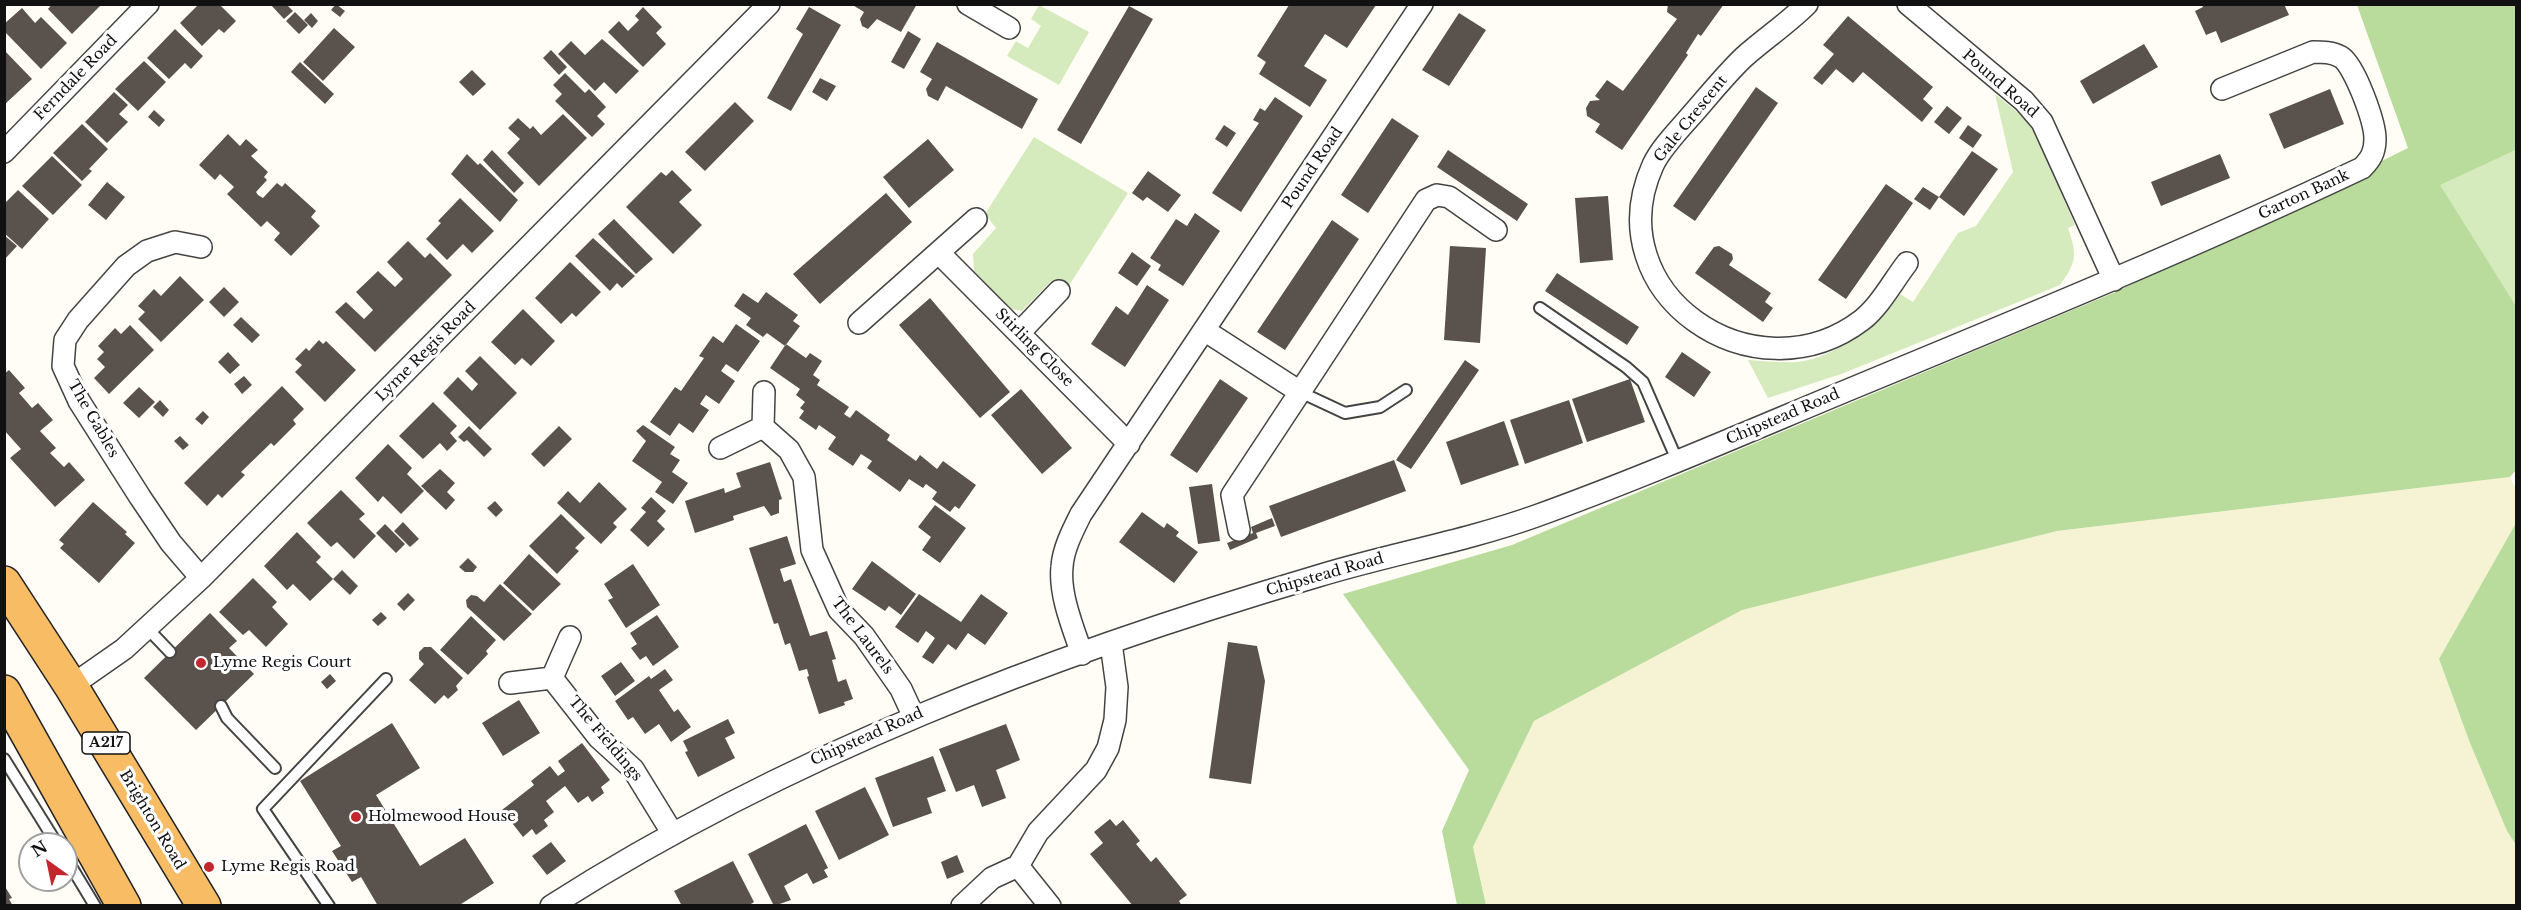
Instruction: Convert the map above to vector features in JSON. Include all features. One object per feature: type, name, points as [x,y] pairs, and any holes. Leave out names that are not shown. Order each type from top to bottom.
[{"type":"highway","name":"Brighton Road","points":[[4,583],[71,686],[204,906]]},
{"type":"highway","points":[[4,692],[124,906]]},
{"type":"street","name":"Ferndale Road","points":[[4,152],[148,4]]},
{"type":"street","name":"Lyme Regis Road","points":[[71,686],[100,668],[201,578],[769,4]]},
{"type":"street","points":[[968,4],[1009,28]]},
{"type":"street","name":"Pound Road","points":[[1082,654],[1066,598],[1062,567],[1070,539],[1081,514],[1422,4]]},
{"type":"street","name":"Gale Crescent","points":[[1807,4],[1737,65],[1678,131],[1654,164],[1641,202],[1642,239],[1650,263],[1675,306],[1703,327],[1730,342],[1788,350],[1839,334],[1864,319],[1906,263]]},
{"type":"street","name":"Pound Road","points":[[1908,4],[2024,101],[2042,122],[2114,280]]},
{"type":"street","name":"Garton Bank","points":[[2114,280],[2353,173],[2372,158],[2375,139],[2373,124],[2350,65],[2327,51],[2313,52],[2222,89]]},
{"type":"street","points":[[1239,530],[1232,495],[1426,200],[1437,195],[1449,197],[1497,230]]},
{"type":"street","points":[[859,323],[976,219]]},
{"type":"street","name":"The Gables","points":[[201,247],[175,243],[147,251],[126,266],[78,320],[65,340],[63,366],[79,401],[140,497],[171,543],[201,578]]},
{"type":"street","name":"Stirling Close","points":[[939,253],[1129,444]]},
{"type":"street","name":"Chipstead Road","points":[[551,906],[673,834],[789,772],[914,717],[1111,643],[1317,576],[1532,517],[1677,460],[2114,280]]},
{"type":"street","points":[[1020,332],[1059,291]]},
{"type":"street","points":[[1204,330],[1300,392]]},
{"type":"street","points":[[720,448],[763,427],[764,392]]},
{"type":"street","name":"The Laurels","points":[[763,427],[789,450],[804,477],[812,550],[839,610],[864,636],[901,688],[914,717]]},
{"type":"street","points":[[510,683],[552,678],[570,638]]},
{"type":"street","points":[[962,906],[992,878],[1018,866],[1038,832],[1096,770],[1108,748],[1117,704],[1111,643]]},
{"type":"street","name":"The Fieldings","points":[[552,678],[599,738],[633,770],[673,834]]},
{"type":"street","points":[[1018,866],[1050,906]]},
{"type":"lane","points":[[1540,308],[1643,382],[1677,460]]},
{"type":"lane","points":[[1300,392],[1346,413],[1380,406],[1406,390]]},
{"type":"lane","points":[[147,628],[170,652]]},
{"type":"lane","points":[[329,906],[263,809],[386,678]]},
{"type":"lane","points":[[221,706],[227,718],[275,768]]},
{"type":"lane","points":[[4,759],[50,832]]},
{"type":"lane","points":[[78,878],[95,906]]},
{"type":"shaded area","points":[[2510,477],[2516,489],[2516,523],[2439,659],[2470,743],[2507,831],[2516,845],[2516,905],[1486,905],[1473,847],[1534,721],[1742,609],[2057,531]]},
{"type":"green space","points":[[1039,5],[1089,32],[1059,85],[1007,56],[1016,41],[1028,48],[1041,26],[1031,19]]},
{"type":"green space","points":[[2357,5],[2516,5],[2516,150],[2440,185],[2516,306],[2516,470],[2510,477],[2057,531],[1742,610],[1534,721],[1473,847],[1486,905],[1457,905],[1442,831],[1469,770],[1343,594],[1512,545],[2118,291],[2408,148]]},
{"type":"green space","points":[[1995,94],[2026,119],[2039,141],[2075,225],[2068,228],[2074,258],[2070,270],[2060,285],[1844,373],[1768,398],[1748,360],[1796,362],[1826,354],[1840,347],[1866,327],[1900,294],[1913,302],[1958,233],[1976,226],[2013,172]]},
{"type":"green space","points":[[1034,137],[1128,193],[1065,292],[1051,281],[1022,311],[1011,309],[974,271],[973,254],[996,228],[985,214]]},
{"type":"green space","points":[[2516,150],[2516,306],[2439,185]]},
{"type":"green space","points":[[2516,523],[2516,845],[2507,831],[2470,743],[2439,659]]},
{"type":"building","points":[[52,4],[102,4],[72,34],[48,9]]},
{"type":"building","points":[[199,4],[219,4],[236,21],[224,33],[219,29],[202,46],[180,23]]},
{"type":"building","points":[[270,4],[286,4],[293,11],[284,19]]},
{"type":"building","points":[[336,4],[345,11],[340,17],[331,10]]},
{"type":"building","points":[[851,4],[917,4],[901,32],[877,19],[868,29],[862,26],[860,19],[864,12]]},
{"type":"building","points":[[1668,4],[1724,4],[1701,36],[1698,34],[1686,53],[1688,55],[1622,150],[1595,132],[1600,124],[1587,116],[1586,108],[1590,101],[1600,100],[1595,96],[1607,80],[1623,91],[1677,19],[1667,12]]},
{"type":"building","points":[[2202,4],[2284,4],[2289,15],[2221,43],[2216,31],[2206,35],[2195,11],[2203,7]]},
{"type":"building","points":[[1289,5],[1376,5],[1347,48],[1325,34],[1304,66],[1327,80],[1310,107],[1259,74],[1266,62],[1257,56]]},
{"type":"building","points":[[1129,6],[1153,19],[1081,144],[1057,130]]},
{"type":"building","points":[[643,7],[662,27],[656,33],[666,44],[643,67],[608,32],[619,21],[628,31],[639,20],[635,16]]},
{"type":"building","points":[[809,7],[841,25],[791,111],[767,98],[803,34],[796,29]]},
{"type":"building","points":[[22,8],[35,23],[41,17],[67,43],[41,69],[4,31],[4,24]]},
{"type":"building","points":[[295,12],[308,25],[299,34],[286,21]]},
{"type":"building","points":[[311,13],[318,21],[312,28],[304,20]]},
{"type":"building","points":[[1459,13],[1486,30],[1449,86],[1422,70]]},
{"type":"building","points":[[1848,16],[1933,87],[1923,99],[1933,108],[1922,122],[1863,72],[1853,83],[1836,69],[1822,85],[1813,78],[1834,54],[1823,45]]},
{"type":"building","points":[[334,28],[355,47],[323,81],[303,62]]},
{"type":"building","points":[[175,29],[203,56],[191,69],[185,63],[169,79],[147,58]]},
{"type":"building","points":[[908,31],[921,39],[904,69],[891,62]]},
{"type":"building","points":[[602,39],[639,71],[616,94],[604,82],[595,91],[558,54],[571,41],[585,55]]},
{"type":"building","points":[[937,42],[1038,99],[1022,129],[946,86],[938,101],[928,96],[926,89],[932,79],[920,72]]},
{"type":"building","points":[[2144,44],[2158,67],[2093,104],[2080,81]]},
{"type":"building","points":[[4,50],[32,79],[4,105]]},
{"type":"building","points":[[551,50],[567,67],[559,75],[543,58]]},
{"type":"building","points":[[144,61],[166,82],[138,111],[115,89]]},
{"type":"building","points":[[300,62],[334,94],[325,104],[291,72]]},
{"type":"building","points":[[472,70],[486,84],[473,96],[459,82]]},
{"type":"building","points":[[565,73],[585,93],[589,89],[606,107],[597,116],[605,124],[592,137],[555,101],[562,94],[553,85]]},
{"type":"building","points":[[820,78],[836,86],[827,101],[812,92]]},
{"type":"building","points":[[1756,87],[1778,103],[1695,221],[1673,206]]},
{"type":"building","points":[[2330,89],[2344,124],[2284,149],[2269,114]]},
{"type":"building","points":[[114,92],[128,105],[119,114],[128,122],[107,143],[85,122]]},
{"type":"building","points":[[1275,97],[1303,116],[1241,212],[1212,193],[1259,123],[1253,120],[1260,108],[1265,111]]},
{"type":"building","points":[[735,102],[754,121],[705,171],[685,152]]},
{"type":"building","points":[[1947,106],[1962,118],[1949,134],[1934,122]]},
{"type":"building","points":[[154,110],[165,120],[159,127],[148,117]]},
{"type":"building","points":[[563,114],[587,138],[539,186],[507,153],[520,139],[508,128],[518,118],[530,129],[533,126],[541,135]]},
{"type":"building","points":[[1392,118],[1419,136],[1368,213],[1341,195]]},
{"type":"building","points":[[82,124],[108,149],[89,169],[92,171],[82,181],[53,153]]},
{"type":"building","points":[[1224,125],[1236,133],[1227,147],[1215,139]]},
{"type":"building","points":[[1968,125],[1982,135],[1973,148],[1959,138]]},
{"type":"building","points":[[228,134],[240,146],[246,139],[258,150],[251,156],[268,172],[264,177],[267,180],[256,192],[258,195],[263,198],[277,183],[282,187],[285,183],[316,211],[311,217],[320,226],[291,256],[274,240],[280,233],[267,221],[261,227],[227,194],[234,187],[220,174],[215,180],[199,165]]},
{"type":"building","points":[[928,139],[954,170],[909,208],[883,177]]},
{"type":"building","points":[[492,150],[524,183],[514,193],[483,160]]},
{"type":"building","points":[[1448,150],[1528,204],[1517,221],[1437,167]]},
{"type":"building","points":[[1972,151],[1998,169],[1964,216],[1939,197]]},
{"type":"building","points":[[467,154],[478,165],[480,163],[518,200],[500,222],[451,174]]},
{"type":"building","points":[[2220,154],[2230,178],[2161,206],[2151,182]]},
{"type":"building","points":[[52,156],[82,185],[53,215],[22,186]]},
{"type":"building","points":[[672,170],[692,190],[679,202],[702,225],[673,254],[626,207],[661,172],[666,176]]},
{"type":"building","points":[[1148,171],[1181,195],[1168,212],[1147,197],[1143,201],[1132,193]]},
{"type":"building","points":[[107,182],[125,197],[106,220],[88,205]]},
{"type":"building","points":[[1886,184],[1913,203],[1846,299],[1818,280]]},
{"type":"building","points":[[1923,187],[1939,197],[1930,210],[1914,199]]},
{"type":"building","points":[[18,190],[49,219],[22,249],[4,233],[4,204]]},
{"type":"building","points":[[886,193],[912,222],[820,304],[793,274]]},
{"type":"building","points":[[1608,196],[1613,260],[1580,263],[1575,198]]},
{"type":"building","points":[[460,198],[494,231],[472,253],[463,244],[447,260],[426,239],[441,223],[438,221]]},
{"type":"building","points":[[1195,213],[1220,231],[1183,286],[1158,270],[1161,265],[1150,258],[1176,219],[1187,226]]},
{"type":"building","points":[[614,219],[653,259],[636,274],[598,234]]},
{"type":"building","points":[[1332,220],[1359,239],[1285,350],[1257,332]]},
{"type":"building","points":[[4,235],[17,246],[4,260]]},
{"type":"building","points":[[593,238],[635,276],[622,288],[617,283],[610,291],[575,256]]},
{"type":"building","points":[[408,241],[425,258],[430,253],[452,275],[375,352],[335,312],[346,302],[364,319],[373,310],[356,292],[378,271],[395,287],[403,279],[387,262]]},
{"type":"building","points":[[1450,246],[1486,248],[1480,343],[1444,340]]},
{"type":"building","points":[[1719,246],[1732,254],[1733,259],[1729,265],[1771,293],[1765,302],[1773,308],[1763,322],[1695,273],[1714,247]]},
{"type":"building","points":[[1132,252],[1151,266],[1137,286],[1118,273]]},
{"type":"building","points":[[570,262],[601,292],[576,317],[572,313],[561,324],[535,298]]},
{"type":"building","points":[[1557,273],[1639,327],[1627,345],[1545,291]]},
{"type":"building","points":[[180,276],[204,300],[161,342],[138,319],[145,312],[138,306],[154,289],[161,296]]},
{"type":"building","points":[[1147,285],[1169,300],[1125,367],[1091,344],[1116,306],[1128,315]]},
{"type":"building","points":[[224,287],[239,302],[224,317],[209,302]]},
{"type":"building","points":[[766,292],[798,315],[793,321],[800,326],[785,346],[767,333],[763,337],[746,325],[751,318],[734,306],[743,293],[758,303]]},
{"type":"building","points":[[930,298],[1010,392],[980,418],[899,325]]},
{"type":"building","points":[[523,309],[555,341],[531,366],[522,358],[515,365],[491,342]]},
{"type":"building","points":[[241,317],[260,335],[252,343],[233,325]]},
{"type":"building","points":[[736,324],[760,341],[738,372],[726,364],[721,371],[735,381],[719,404],[706,395],[700,404],[709,410],[693,433],[679,423],[670,436],[650,422],[675,387],[681,391],[704,358],[699,356],[713,336],[723,343]]},
{"type":"building","points":[[130,325],[154,350],[109,394],[94,378],[105,367],[97,359],[104,352],[98,346],[115,328],[121,334]]},
{"type":"building","points":[[319,340],[323,344],[326,341],[356,370],[325,402],[295,372],[302,365],[295,359],[306,348],[309,351]]},
{"type":"building","points":[[786,344],[806,358],[810,353],[822,361],[813,375],[820,380],[817,385],[849,407],[844,414],[850,418],[856,410],[890,435],[887,440],[916,461],[920,455],[937,469],[943,461],[976,485],[959,509],[955,506],[950,512],[932,499],[937,492],[926,484],[923,488],[909,479],[900,492],[867,468],[872,461],[861,454],[853,466],[828,449],[836,437],[819,425],[816,430],[799,418],[804,411],[800,408],[805,402],[796,395],[800,389],[770,368]]},
{"type":"building","points":[[228,352],[240,365],[230,374],[218,362]]},
{"type":"building","points":[[1682,352],[1711,372],[1694,397],[1665,377]]},
{"type":"building","points":[[480,356],[517,393],[480,430],[443,393],[458,377],[472,391],[478,384],[465,371]]},
{"type":"building","points":[[1465,360],[1479,370],[1411,469],[1396,460]]},
{"type":"building","points":[[9,370],[25,388],[19,393],[32,408],[38,403],[53,420],[40,431],[56,448],[50,453],[64,467],[69,462],[85,480],[55,507],[10,458],[21,449],[4,430],[4,374]]},
{"type":"building","points":[[244,376],[252,385],[242,394],[234,384]]},
{"type":"building","points":[[1220,379],[1248,398],[1197,473],[1170,455]]},
{"type":"building","points":[[1630,379],[1645,422],[1587,442],[1572,399]]},
{"type":"building","points":[[282,386],[304,409],[293,420],[296,424],[274,446],[271,443],[241,472],[245,475],[222,498],[218,494],[207,506],[184,483]]},
{"type":"building","points":[[139,387],[155,402],[139,418],[123,403]]},
{"type":"building","points":[[1021,389],[1072,448],[1042,474],[991,415]]},
{"type":"building","points":[[160,400],[169,410],[163,417],[153,407]]},
{"type":"building","points":[[1569,400],[1583,443],[1525,464],[1510,420]]},
{"type":"building","points":[[433,402],[457,426],[450,433],[457,441],[447,451],[440,443],[423,459],[399,436]]},
{"type":"building","points":[[203,411],[209,417],[202,425],[195,419]]},
{"type":"building","points":[[1504,421],[1519,465],[1461,485],[1446,442]]},
{"type":"building","points":[[643,425],[675,447],[670,454],[680,460],[672,472],[688,483],[673,504],[655,492],[662,482],[632,461],[646,441],[636,431]]},
{"type":"building","points":[[469,426],[492,449],[484,457],[467,440],[464,442],[458,437]]},
{"type":"building","points":[[559,426],[572,439],[544,467],[531,454]]},
{"type":"building","points":[[180,436],[189,445],[183,450],[174,441]]},
{"type":"building","points":[[388,444],[412,468],[407,474],[424,491],[401,514],[383,496],[378,502],[355,478]]},
{"type":"building","points":[[1394,460],[1406,491],[1281,537],[1269,506]]},
{"type":"building","points":[[770,462],[782,499],[779,500],[779,513],[771,516],[764,506],[733,516],[734,520],[695,533],[685,501],[724,488],[725,493],[741,487],[736,473]]},
{"type":"building","points":[[440,469],[455,483],[447,492],[455,500],[446,510],[421,486]]},
{"type":"building","points":[[599,482],[627,509],[613,523],[617,527],[601,544],[557,503],[568,491],[580,503]]},
{"type":"building","points":[[1212,484],[1220,541],[1198,544],[1189,487]]},
{"type":"building","points":[[341,490],[365,514],[359,519],[376,536],[354,559],[337,542],[331,547],[307,523]]},
{"type":"building","points":[[651,497],[666,511],[657,521],[665,529],[648,547],[630,530],[646,512],[641,508]]},
{"type":"building","points":[[495,501],[503,510],[496,517],[487,508]]},
{"type":"building","points":[[93,502],[127,532],[125,534],[135,543],[99,583],[60,548],[64,544],[59,540]]},
{"type":"building","points":[[935,505],[966,528],[940,563],[922,550],[931,537],[918,527]]},
{"type":"building","points":[[1142,512],[1164,528],[1167,523],[1179,532],[1176,536],[1198,552],[1174,583],[1119,542]]},
{"type":"building","points":[[561,514],[585,538],[575,548],[579,551],[557,574],[529,546]]},
{"type":"building","points":[[1272,518],[1275,526],[1256,533],[1258,538],[1230,550],[1227,543],[1253,533],[1251,527]]},
{"type":"building","points":[[403,522],[419,539],[410,547],[394,531]]},
{"type":"building","points":[[385,524],[405,544],[396,553],[376,533]]},
{"type":"building","points":[[297,532],[321,557],[316,562],[333,579],[310,601],[293,584],[287,590],[264,566]]},
{"type":"building","points":[[787,536],[796,564],[780,569],[784,582],[791,579],[810,636],[827,631],[836,659],[832,660],[838,682],[846,679],[853,699],[844,702],[845,705],[819,714],[807,677],[809,676],[807,669],[799,671],[790,643],[785,645],[778,623],[774,624],[749,548]]},
{"type":"building","points":[[529,554],[561,584],[533,611],[503,583]]},
{"type":"building","points":[[468,558],[477,567],[473,572],[465,572],[459,567]]},
{"type":"building","points":[[872,561],[916,594],[901,615],[889,606],[885,611],[852,589]]},
{"type":"building","points":[[633,564],[660,605],[626,628],[608,600],[613,598],[604,584]]},
{"type":"building","points":[[342,570],[358,586],[350,595],[333,579]]},
{"type":"building","points":[[253,578],[277,602],[272,607],[288,624],[266,647],[249,630],[243,635],[219,612]]},
{"type":"building","points":[[500,584],[532,614],[504,641],[467,607],[466,600],[471,595],[477,596],[484,602]]},
{"type":"building","points":[[408,593],[415,600],[404,611],[397,604]]},
{"type":"building","points":[[919,594],[961,622],[981,594],[1008,613],[985,645],[968,633],[956,650],[948,644],[933,664],[922,657],[935,638],[926,631],[918,643],[895,627]]},
{"type":"building","points":[[381,612],[387,618],[378,626],[372,620]]},
{"type":"building","name":"Lyme Regis Court","points":[[210,613],[237,641],[229,648],[254,674],[196,730],[144,678]]},
{"type":"building","points":[[657,615],[679,647],[653,666],[646,656],[640,660],[631,648],[637,644],[630,633]]},
{"type":"building","points":[[471,616],[496,640],[486,651],[488,654],[468,675],[440,650]]},
{"type":"building","points":[[1228,642],[1257,646],[1265,681],[1251,784],[1209,778]]},
{"type":"building","points":[[424,647],[431,647],[463,678],[456,686],[458,690],[448,699],[444,695],[435,704],[409,680],[424,664],[419,659],[419,652]]},
{"type":"building","points":[[621,662],[635,681],[615,696],[601,676]]},
{"type":"building","points":[[665,669],[673,680],[659,690],[674,712],[678,709],[691,727],[671,742],[659,724],[645,734],[633,717],[628,720],[615,701],[649,676],[651,679]]},
{"type":"building","points":[[330,674],[336,681],[327,689],[321,682]]},
{"type":"building","points":[[519,700],[540,733],[503,756],[482,723]]},
{"type":"building","points":[[728,719],[735,733],[725,738],[735,758],[698,777],[685,752],[688,751],[683,741]]},
{"type":"building","name":"Holmewood House","points":[[392,723],[420,768],[376,795],[420,866],[465,838],[494,883],[458,906],[378,906],[361,877],[352,882],[332,851],[341,846],[300,781]]},
{"type":"building","points":[[1006,724],[1020,760],[996,770],[1006,798],[982,807],[974,785],[956,792],[939,749]]},
{"type":"building","points":[[582,743],[610,780],[601,787],[604,793],[592,802],[588,796],[578,803],[565,786],[546,801],[554,812],[544,820],[548,826],[536,835],[532,829],[523,837],[502,810],[534,785],[531,781],[550,766],[558,776],[565,771],[558,761]]},
{"type":"building","points":[[933,756],[946,791],[927,798],[932,813],[893,827],[875,778]]},
{"type":"building","points":[[865,787],[889,835],[839,860],[815,811]]},
{"type":"building","points":[[1110,819],[1116,826],[1123,820],[1140,841],[1136,844],[1151,862],[1156,857],[1187,895],[1179,901],[1182,906],[1133,906],[1090,854],[1103,843],[1094,832]]},
{"type":"building","points":[[806,824],[828,868],[824,870],[828,877],[813,884],[807,873],[784,886],[791,900],[774,906],[748,854]]},
{"type":"building","points":[[551,842],[566,861],[547,875],[532,856]]},
{"type":"building","points":[[957,855],[964,872],[947,879],[941,862]]},
{"type":"building","points":[[733,861],[754,902],[748,906],[682,906],[674,891]]},
{"type":"building","points":[[4,885],[12,898],[9,899],[13,906],[4,906]]},
{"type":"place","name":"Lyme Regis Court","points":[[201,663]]},
{"type":"place","name":"Holmewood House","points":[[356,817]]},
{"type":"place","name":"Lyme Regis Road","points":[[209,867]]}]
